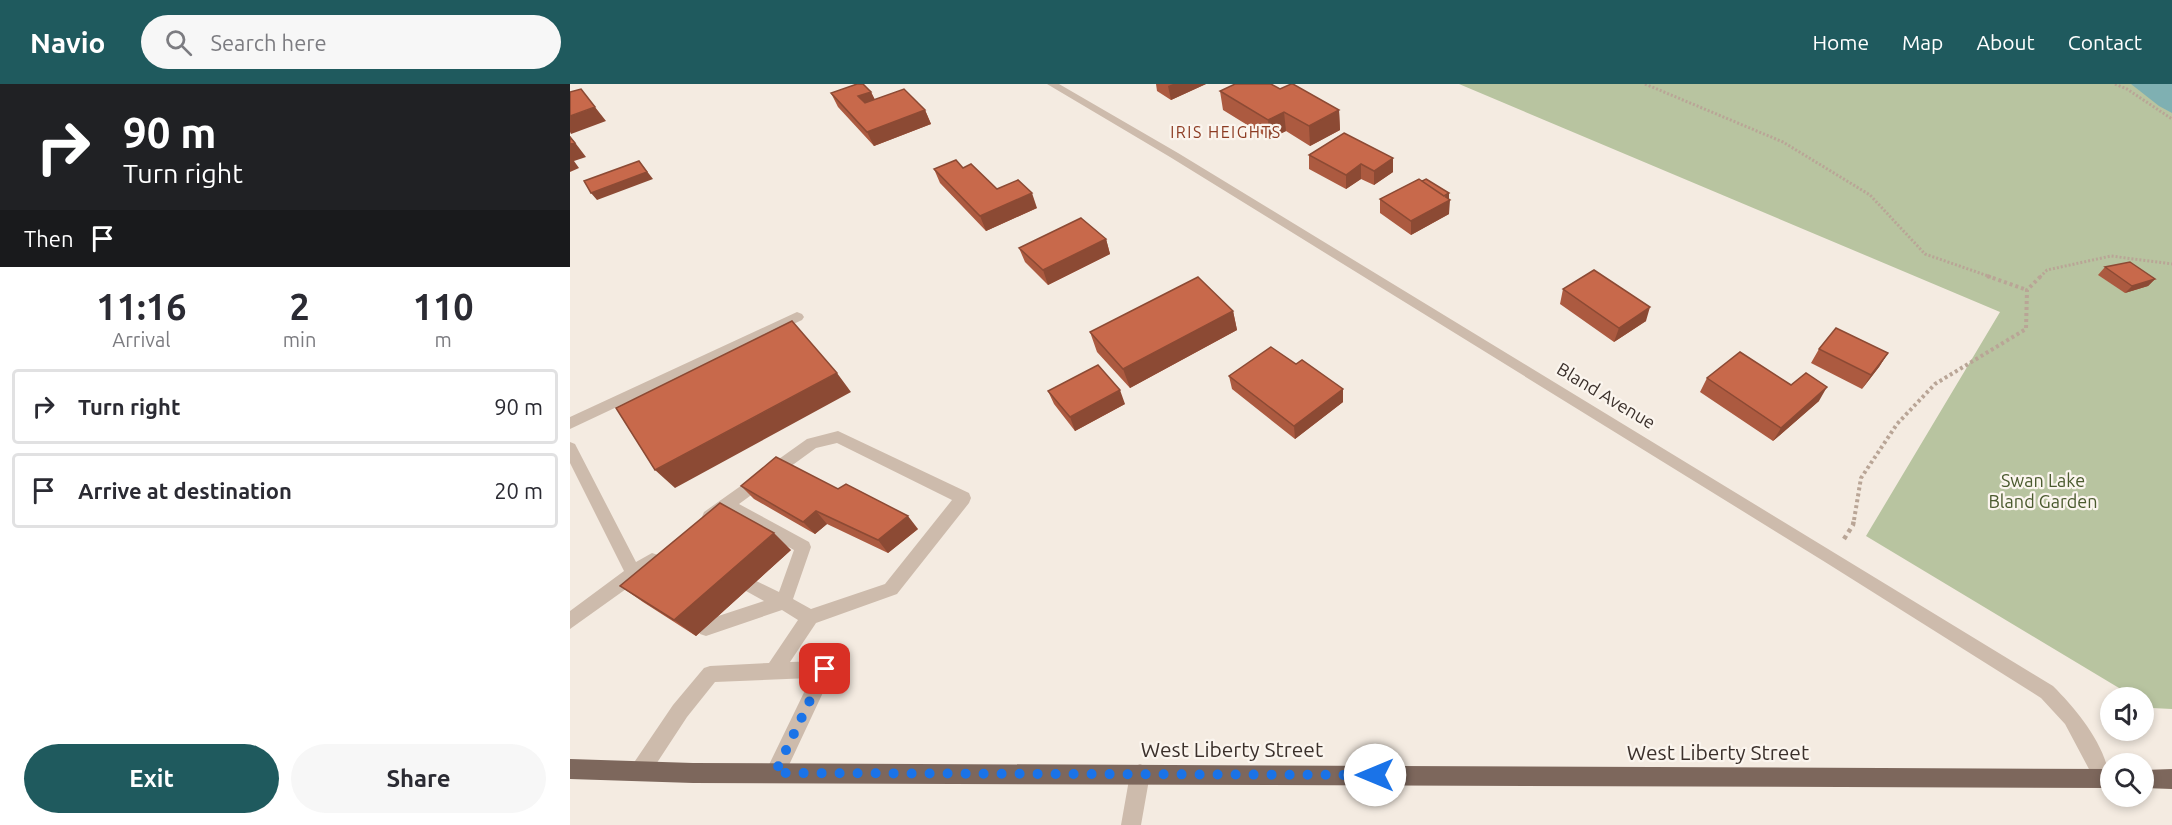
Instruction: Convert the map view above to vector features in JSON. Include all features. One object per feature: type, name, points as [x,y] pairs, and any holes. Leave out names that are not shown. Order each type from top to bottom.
[{"type":"main road","name":"West Liberty Street","points":[[570,769],[775,773],[2100,779]]},
{"type":"main road","points":[[2154,779],[2172,779]]},
{"type":"street","name":"Bland Avenue","points":[[1052,84],[1174,155],[1831,557],[2047,692],[2072,718],[2100,765]]},
{"type":"street","points":[[570,423],[797,317]]},
{"type":"street","points":[[698,526],[812,443],[838,437],[963,498],[891,589],[810,617],[774,671]]},
{"type":"street","points":[[570,448],[634,574],[655,592]]},
{"type":"street","points":[[726,505],[802,546],[784,602]]},
{"type":"street","points":[[570,621],[661,553]]},
{"type":"street","points":[[752,586],[810,617]]},
{"type":"street","points":[[706,627],[784,602]]},
{"type":"street","points":[[640,771],[680,711],[710,674],[825,669],[775,773]]},
{"type":"street","points":[[1131,825],[1140,774]]},
{"type":"path","points":[[1645,84],[1783,142],[1870,195],[1926,254],[2027,290]]},
{"type":"path","points":[[2115,84],[2127,89],[2172,118]]},
{"type":"path","points":[[1831,557],[1853,525],[1861,478],[1897,424],[1935,384],[2026,329],[2027,290],[2047,270],[2111,256],[2172,264]]},
{"type":"green space","name":"Swan Lake Bland Garden","points":[[1459,84],[2172,84],[2172,709],[2154,708],[2154,687],[2117,687],[1866,536],[2000,312]]},
{"type":"water","points":[[2131,84],[2172,84],[2172,113],[2159,106]]},
{"type":"building","points":[[863,84],[871,92],[858,96],[865,103],[904,89],[925,110],[867,132],[831,93]]},
{"type":"building","points":[[1235,84],[1271,84],[1280,89],[1293,84],[1339,110],[1309,126],[1284,112],[1268,120],[1220,91]]},
{"type":"building","points":[[581,89],[595,107],[570,116],[570,92]]},
{"type":"building","points":[[1344,133],[1393,158],[1374,171],[1361,164],[1346,175],[1309,155]]},
{"type":"building","points":[[956,160],[963,168],[971,164],[997,189],[1018,180],[1032,193],[980,216],[934,169]]},
{"type":"building","points":[[639,161],[647,172],[591,193],[584,181]]},
{"type":"building","points":[[1419,179],[1450,200],[1411,221],[1380,199]]},
{"type":"building","points":[[1426,179],[1449,193],[1444,196],[1422,181]]},
{"type":"building","points":[[1081,218],[1106,239],[1043,270],[1019,248]]},
{"type":"building","points":[[2130,262],[2155,279],[2132,286],[2105,267]]},
{"type":"building","points":[[1594,270],[1650,307],[1619,328],[1563,289]]},
{"type":"building","points":[[1198,277],[1233,311],[1123,369],[1090,332]]},
{"type":"building","points":[[792,321],[837,373],[655,470],[616,408]]},
{"type":"building","points":[[1836,328],[1888,353],[1871,375],[1819,349]]},
{"type":"building","points":[[1271,347],[1296,364],[1302,360],[1343,389],[1294,426],[1229,376]]},
{"type":"building","points":[[1740,352],[1791,385],[1806,373],[1827,387],[1781,428],[1707,378]]},
{"type":"building","points":[[1098,365],[1120,390],[1070,417],[1048,391]]},
{"type":"building","points":[[776,457],[838,489],[846,484],[908,516],[878,540],[816,511],[803,522],[741,486]]},
{"type":"building","points":[[720,503],[774,533],[674,620],[620,586]]},
{"type":"district","name":"IRIS HEIGHTS","points":[[1226,132]]},
{"type":"route","points":[[825,669],[775,773],[1375,775]]}]
